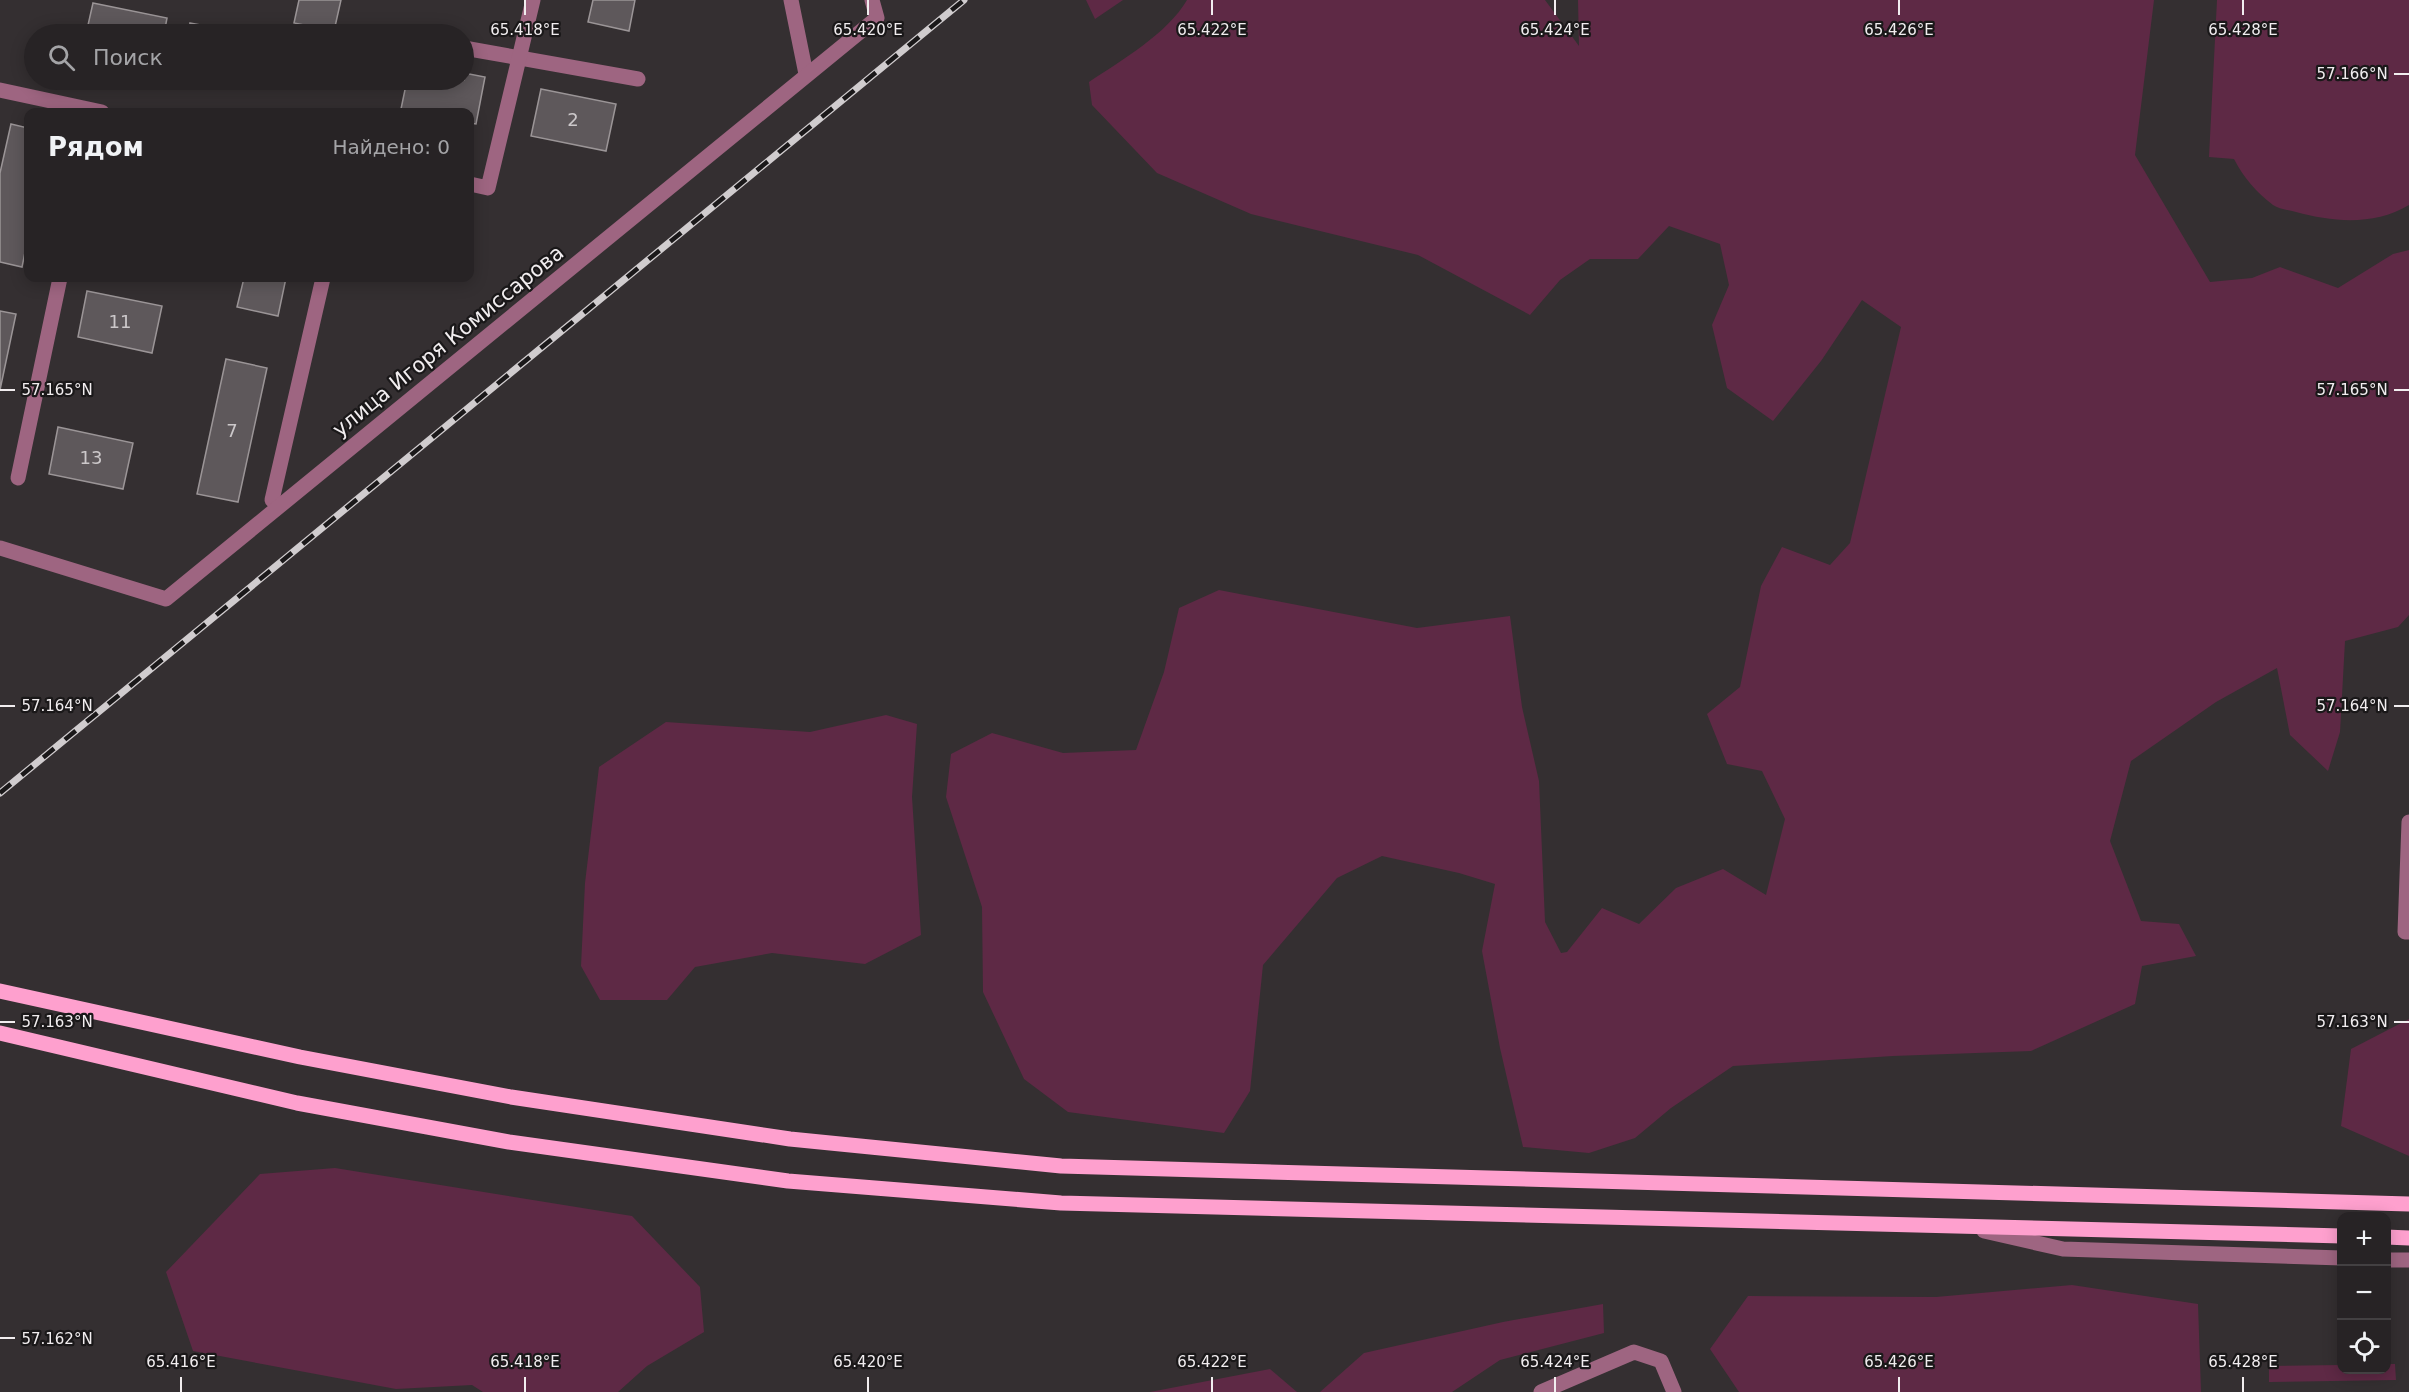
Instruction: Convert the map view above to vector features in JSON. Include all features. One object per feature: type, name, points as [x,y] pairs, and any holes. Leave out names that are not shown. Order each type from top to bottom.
[{"type":"main road","points":[[0,991],[300,1057],[511,1097],[790,1139],[1061,1166],[2409,1204]]},
{"type":"main road","points":[[0,1033],[309,1105],[509,1142],[788,1180],[1061,1203],[2337,1236]]},
{"type":"main road","points":[[2391,1238],[2409,1238]]},
{"type":"street","points":[[474,185],[488,188],[533,0]]},
{"type":"street","points":[[791,0],[806,74]]},
{"type":"street","name":"улица Игоря Комиссарова","points":[[0,548],[166,599],[877,18],[872,0]]},
{"type":"street","points":[[474,50],[638,79]]},
{"type":"street","points":[[0,90],[79,108]]},
{"type":"street","points":[[18,478],[59,282]]},
{"type":"street","points":[[272,500],[322,282]]},
{"type":"street","points":[[2409,822],[2405,932],[2409,932]]},
{"type":"street","points":[[1967,1226],[2063,1249],[2337,1258]]},
{"type":"street","points":[[2391,1260],[2409,1260]]},
{"type":"street","points":[[1541,1392],[1634,1352],[1661,1361],[1674,1392]]},
{"type":"shaded area","points":[[1086,0],[1123,0],[1095,19]]},
{"type":"shaded area","points":[[1187,0],[1545,0],[1579,46],[1578,0],[2154,0],[2135,155],[2210,282],[2252,278],[2280,267],[2338,288],[2393,254],[2409,250],[2409,615],[2398,627],[2345,641],[2340,732],[2328,771],[2290,735],[2277,668],[2216,702],[2131,761],[2110,841],[2141,921],[2179,924],[2196,956],[2142,966],[2135,1004],[2031,1051],[1893,1056],[1733,1066],[1671,1108],[1635,1138],[1589,1153],[1523,1147],[1500,1048],[1482,951],[1495,884],[1459,873],[1382,856],[1337,878],[1263,965],[1250,1091],[1224,1133],[1068,1112],[1024,1079],[983,992],[982,907],[946,797],[951,754],[992,733],[1063,753],[1136,750],[1164,672],[1179,608],[1219,590],[1417,628],[1510,616],[1522,707],[1539,781],[1545,922],[1561,953],[1567,952],[1602,908],[1639,924],[1676,888],[1723,869],[1766,895],[1785,819],[1762,771],[1727,764],[1707,714],[1740,687],[1761,586],[1782,547],[1830,565],[1850,543],[1901,327],[1862,300],[1821,361],[1773,421],[1727,388],[1712,325],[1729,285],[1720,244],[1669,226],[1638,259],[1590,259],[1560,280],[1530,315],[1418,255],[1251,214],[1157,173],[1092,105],[1089,82],[1156,35]]},
{"type":"shaded area","points":[[2217,0],[2409,0],[2409,205],[2382,216],[2353,220],[2324,218],[2278,208],[2256,190],[2234,159],[2209,157]]},
{"type":"shaded area","points":[[886,715],[917,724],[912,797],[921,935],[865,964],[772,953],[695,967],[667,1000],[600,1000],[581,966],[585,883],[599,767],[666,722],[810,732]]},
{"type":"shaded area","points":[[2409,1019],[2409,1156],[2341,1126],[2351,1049]]},
{"type":"shaded area","points":[[335,1168],[632,1216],[700,1287],[704,1332],[647,1366],[618,1392],[483,1392],[472,1385],[396,1389],[193,1351],[166,1272],[260,1174]]},
{"type":"shaded area","points":[[2072,1285],[2198,1304],[2201,1392],[1739,1392],[1710,1349],[1748,1296],[1936,1297]]},
{"type":"shaded area","points":[[1603,1304],[1604,1333],[1500,1360],[1452,1392],[1320,1392],[1364,1353],[1503,1322]]},
{"type":"shaded area","points":[[2391,1364],[2395,1364],[2396,1380],[2269,1382],[2269,1366],[2337,1365],[2337,1374],[2391,1374]]},
{"type":"shaded area","points":[[1270,1369],[1297,1392],[1150,1392]]},
{"type":"building","points":[[299,0],[341,0],[336,24],[294,23]]},
{"type":"building","points":[[593,0],[635,0],[629,31],[588,22]]},
{"type":"building","points":[[93,3],[167,18],[166,24],[88,24]]},
{"type":"building","points":[[474,75],[485,77],[476,124],[474,124],[474,108],[401,108],[405,90],[474,90]]},
{"type":"building","points":[[541,89],[616,104],[606,151],[531,136]]},
{"type":"building","points":[[11,124],[24,127],[24,257],[22,267],[0,262],[0,173]]},
{"type":"building","points":[[243,282],[285,282],[278,316],[237,307]]},
{"type":"building","points":[[87,291],[162,306],[152,353],[78,337]]},
{"type":"building","points":[[0,311],[16,314],[0,390]]},
{"type":"building","points":[[226,359],[267,368],[238,502],[197,494]]},
{"type":"building","points":[[58,427],[133,443],[123,489],[49,474]]},
{"type":"railway","points":[[0,793],[964,0]]}]
